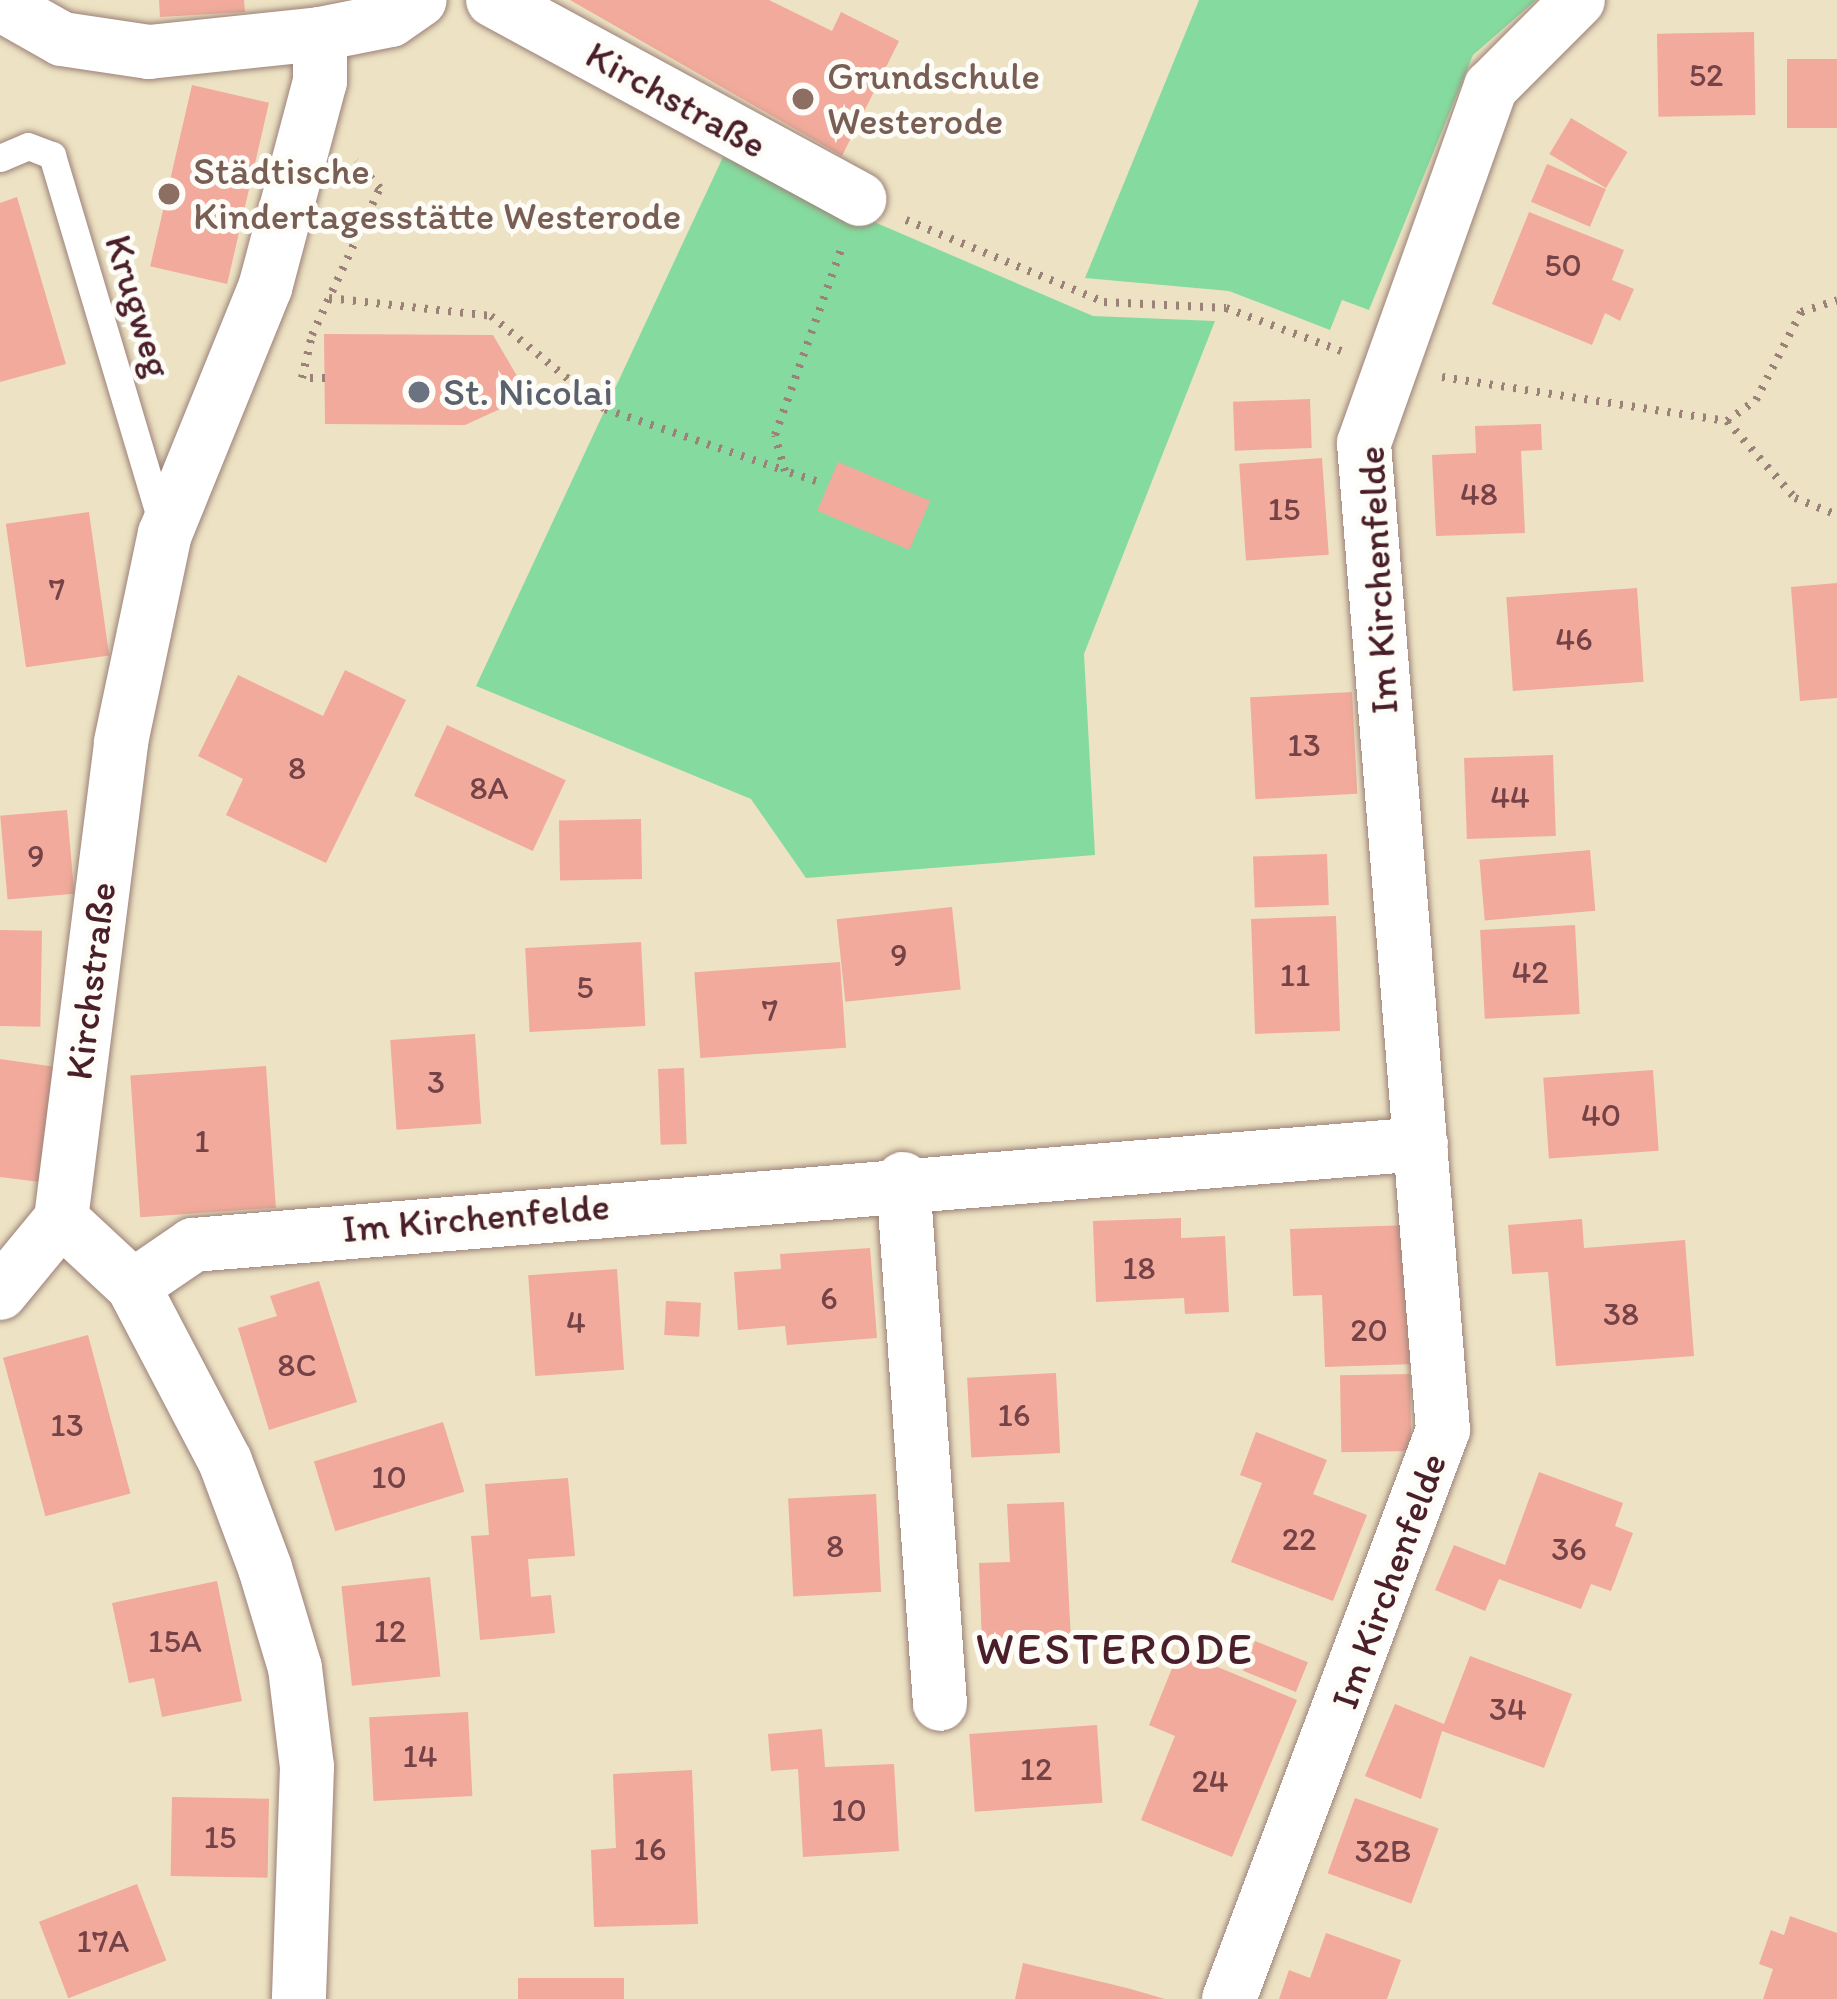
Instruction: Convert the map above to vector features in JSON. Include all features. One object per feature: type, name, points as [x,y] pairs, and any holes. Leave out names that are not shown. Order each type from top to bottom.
[{"type":"street","points":[[0,4],[62,39],[112,50],[202,51],[391,20],[420,0]]},
{"type":"street","name":"Kirchstraße","points":[[493,0],[860,199]]},
{"type":"street","name":"Im Kirchenfelde","points":[[1228,1999],[1436,1463],[1442,1383],[1364,443],[1491,87],[1578,0]]},
{"type":"street","name":"Kirchstraße","points":[[61,1220],[121,742],[165,533],[265,288],[305,139],[320,34]]},
{"type":"street","name":"Im Kirchenfelde","points":[[133,1286],[193,1245],[903,1179],[1421,1144]]},
{"type":"street","points":[[903,1179],[940,1703]]},
{"type":"street","points":[[0,1293],[61,1220],[133,1286],[225,1462],[295,1668],[307,1768],[299,1999]]},
{"type":"lane","name":"Krugweg","points":[[0,158],[28,146],[52,155],[165,533]]},
{"type":"path","points":[[305,139],[370,167],[380,188],[329,298],[302,378],[325,378]]},
{"type":"path","points":[[785,470],[775,435],[860,199],[1105,302],[1226,308],[1389,369],[1727,421],[1795,498],[1837,514]]},
{"type":"path","points":[[329,298],[491,316],[605,409],[816,482]]},
{"type":"path","points":[[1727,421],[1756,400],[1801,313],[1837,300]]},
{"type":"green space","points":[[1199,0],[1536,0],[1473,55],[1369,310],[1342,300],[1330,330],[1229,291],[1085,278]]},
{"type":"green space","points":[[723,157],[1093,316],[1215,321],[1084,654],[1095,855],[806,878],[751,799],[476,686]]},
{"type":"building","points":[[159,0],[244,0],[245,12],[160,17]]},
{"type":"building","name":"Grundschule Westerode","points":[[570,0],[769,0],[832,31],[841,12],[899,41],[842,156]]},
{"type":"building","points":[[1754,32],[1755,115],[1658,117],[1657,34]]},
{"type":"building","points":[[1787,59],[1837,59],[1837,128],[1787,128]]},
{"type":"building","points":[[192,85],[269,103],[227,284],[150,266]]},
{"type":"building","points":[[1571,118],[1628,152],[1606,188],[1549,154]]},
{"type":"building","points":[[1547,164],[1606,189],[1590,227],[1531,202]]},
{"type":"building","points":[[17,197],[66,364],[0,382],[0,203]]},
{"type":"building","points":[[1529,212],[1624,250],[1612,280],[1634,289],[1620,321],[1605,313],[1592,345],[1492,304]]},
{"type":"building","name":"St. Nicolai","points":[[324,334],[493,335],[517,376],[509,405],[465,425],[325,424]]},
{"type":"building","points":[[1310,399],[1312,448],[1235,451],[1233,402]]},
{"type":"building","points":[[1541,424],[1542,450],[1521,451],[1525,533],[1436,536],[1432,455],[1476,453],[1475,426]]},
{"type":"building","points":[[1322,458],[1329,555],[1246,561],[1239,464]]},
{"type":"building","points":[[838,462],[930,501],[909,550],[817,511]]},
{"type":"building","points":[[89,512],[109,656],[26,667],[6,524]]},
{"type":"building","points":[[1837,583],[1837,698],[1800,701],[1791,587]]},
{"type":"building","points":[[1637,588],[1644,682],[1513,691],[1506,597]]},
{"type":"building","points":[[345,670],[406,700],[326,863],[226,815],[243,779],[198,756],[238,675],[323,716]]},
{"type":"building","points":[[1352,692],[1357,794],[1255,799],[1250,697]]},
{"type":"building","points":[[447,725],[566,780],[533,851],[414,796]]},
{"type":"building","points":[[1553,755],[1556,836],[1467,839],[1464,758]]},
{"type":"building","points":[[67,810],[74,894],[8,900],[0,816]]},
{"type":"building","points":[[641,819],[642,879],[560,880],[559,820]]},
{"type":"building","points":[[1590,850],[1595,911],[1485,920],[1479,860]]},
{"type":"building","points":[[1327,854],[1329,905],[1255,908],[1253,857]]},
{"type":"building","points":[[952,907],[961,990],[845,1002],[837,919]]},
{"type":"building","points":[[1336,916],[1340,1031],[1255,1034],[1251,919]]},
{"type":"building","points":[[1575,925],[1580,1014],[1485,1019],[1480,930]]},
{"type":"building","points":[[0,930],[42,931],[40,1027],[0,1026]]},
{"type":"building","points":[[641,942],[645,1026],[530,1032],[525,948]]},
{"type":"building","points":[[840,962],[846,1048],[700,1058],[694,972]]},
{"type":"building","points":[[475,1034],[481,1124],[396,1130],[390,1040]]},
{"type":"building","points":[[0,1059],[56,1067],[40,1182],[0,1177]]},
{"type":"building","points":[[266,1066],[276,1208],[140,1217],[130,1075]]},
{"type":"building","points":[[684,1068],[687,1144],[661,1145],[658,1069]]},
{"type":"building","points":[[1653,1070],[1659,1151],[1549,1158],[1543,1078]]},
{"type":"building","points":[[1181,1218],[1181,1238],[1225,1236],[1229,1312],[1185,1314],[1184,1298],[1096,1302],[1093,1221]]},
{"type":"building","points":[[1582,1219],[1584,1248],[1685,1240],[1694,1356],[1556,1366],[1548,1272],[1512,1274],[1508,1225]]},
{"type":"building","points":[[1410,1225],[1415,1364],[1325,1367],[1322,1295],[1293,1296],[1290,1229]]},
{"type":"building","points":[[870,1248],[877,1338],[787,1345],[785,1326],[738,1330],[734,1272],[781,1269],[780,1254]]},
{"type":"building","points":[[617,1269],[624,1370],[535,1376],[528,1275]]},
{"type":"building","points":[[319,1281],[357,1402],[269,1430],[238,1328],[277,1316],[270,1296]]},
{"type":"building","points":[[666,1301],[701,1303],[699,1337],[664,1335]]},
{"type":"building","points":[[88,1335],[130,1493],[45,1516],[3,1358]]},
{"type":"building","points":[[1056,1373],[1060,1453],[971,1458],[967,1378]]},
{"type":"building","points":[[1410,1374],[1411,1451],[1341,1452],[1340,1375]]},
{"type":"building","points":[[443,1422],[464,1492],[335,1531],[314,1461]]},
{"type":"building","points":[[1256,1432],[1327,1460],[1313,1494],[1367,1515],[1333,1601],[1231,1562],[1262,1483],[1240,1475]]},
{"type":"building","points":[[1539,1472],[1623,1503],[1615,1526],[1633,1533],[1611,1591],[1591,1584],[1581,1609],[1499,1579],[1485,1611],[1435,1590],[1454,1545],[1505,1565]]},
{"type":"building","points":[[568,1478],[575,1556],[528,1559],[531,1597],[551,1595],[555,1633],[480,1640],[471,1536],[489,1535],[485,1484]]},
{"type":"building","points":[[876,1494],[881,1592],[793,1596],[788,1499]]},
{"type":"building","points":[[1064,1502],[1071,1641],[982,1644],[979,1563],[1010,1562],[1007,1504]]},
{"type":"building","points":[[430,1577],[440,1676],[352,1686],[341,1586]]},
{"type":"building","points":[[217,1581],[242,1701],[162,1717],[154,1678],[129,1683],[112,1603]]},
{"type":"building","points":[[1255,1641],[1308,1662],[1296,1692],[1243,1671]]},
{"type":"building","points":[[1179,1651],[1297,1700],[1232,1857],[1141,1820],[1175,1736],[1149,1725]]},
{"type":"building","points":[[1470,1656],[1572,1694],[1544,1768],[1442,1731],[1421,1799],[1365,1776],[1395,1704],[1444,1724]]},
{"type":"building","points":[[468,1712],[472,1796],[374,1801],[369,1717]]},
{"type":"building","points":[[1097,1725],[1102,1803],[975,1812],[969,1734]]},
{"type":"building","points":[[822,1729],[825,1767],[894,1764],[899,1851],[803,1857],[798,1769],[771,1771],[768,1734]]},
{"type":"building","points":[[692,1770],[698,1924],[594,1927],[591,1850],[616,1848],[613,1774]]},
{"type":"building","points":[[172,1797],[269,1799],[268,1878],[171,1876]]},
{"type":"building","points":[[1355,1798],[1439,1828],[1411,1904],[1328,1873]]},
{"type":"building","points":[[137,1884],[166,1961],[68,1998],[39,1922]]},
{"type":"building","points":[[1790,1916],[1837,1933],[1837,1999],[1763,1999],[1773,1969],[1759,1964],[1771,1930],[1784,1935]]},
{"type":"building","points":[[1326,1933],[1401,1960],[1387,1999],[1279,1999],[1289,1970],[1310,1978]]},
{"type":"building","points":[[1023,1963],[1127,1988],[1165,1999],[1015,1999]]},
{"type":"building","points":[[518,1978],[624,1978],[624,1999],[518,1999]]},
{"type":"place","name":"Grundschule Westerode","points":[[803,99]]},
{"type":"place","name":"Städtische Kindertagesstätte Westerode","points":[[169,194]]},
{"type":"place","name":"St. Nicolai","points":[[419,392]]},
{"type":"district","name":"WESTERODE","points":[[1115,1649]]}]
